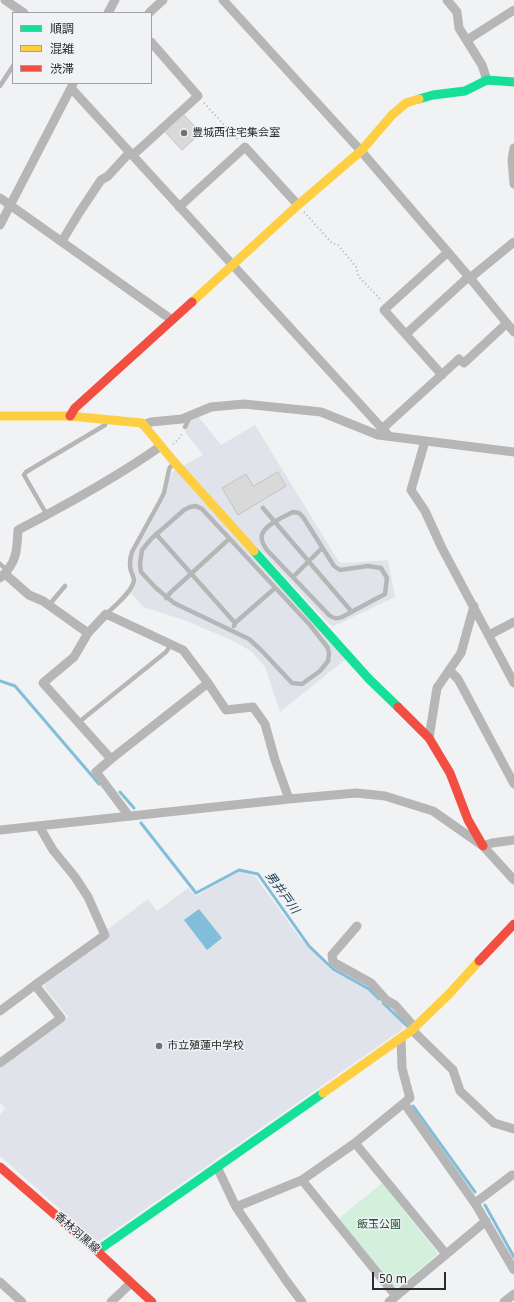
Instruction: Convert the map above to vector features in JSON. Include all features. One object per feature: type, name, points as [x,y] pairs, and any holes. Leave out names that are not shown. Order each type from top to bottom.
[{"type":"street","points":[[5,0],[23,12]]},
{"type":"street","points":[[109,12],[115,0]]},
{"type":"street","points":[[150,12],[163,0]]},
{"type":"street","points":[[223,0],[361,151],[470,278],[514,332]]},
{"type":"street","points":[[447,0],[457,12],[459,28],[482,65],[487,80]]},
{"type":"street","points":[[467,40],[514,10]]},
{"type":"street","points":[[62,241],[101,180],[108,176],[198,96],[152,43]]},
{"type":"street","points":[[70,416],[75,408],[298,205],[361,151],[392,115],[406,103],[433,95],[464,91],[487,80],[514,82]]},
{"type":"street","points":[[0,225],[72,86],[179,207],[389,436]]},
{"type":"street","points":[[179,207],[245,147],[298,205]]},
{"type":"street","points":[[514,148],[512,160],[514,184]]},
{"type":"street","points":[[0,198],[172,320]]},
{"type":"street","points":[[406,334],[465,280],[470,278],[514,242]]},
{"type":"street","points":[[442,374],[384,310],[448,252]]},
{"type":"street","points":[[382,429],[459,359],[464,363],[507,323]]},
{"type":"street","points":[[143,425],[151,422],[190,417],[211,407],[244,404],[321,412],[378,435],[514,452]]},
{"type":"street","points":[[0,416],[70,416],[137,422],[143,425],[164,446],[175,463],[369,679],[429,738],[450,773],[468,820],[483,846],[514,880]]},
{"type":"street","points":[[425,441],[412,490],[425,511],[442,548],[514,683]]},
{"type":"street","points":[[88,633],[43,600],[29,595],[4,574],[16,555],[18,530],[47,515],[138,462],[158,448],[164,446]]},
{"type":"street","points":[[429,738],[437,688],[461,653],[474,606]]},
{"type":"street","points":[[111,759],[43,683],[74,657],[88,633],[106,614],[183,650],[226,710],[253,707],[266,724],[289,799]]},
{"type":"street","points":[[489,636],[514,622]]},
{"type":"street","points":[[449,670],[458,679],[514,784]]},
{"type":"street","points":[[130,816],[96,772],[208,683]]},
{"type":"street","points":[[0,830],[356,793],[385,796],[433,811],[483,846]]},
{"type":"street","points":[[0,1011],[105,935],[88,897],[75,877],[53,850],[39,826]]},
{"type":"street","points":[[483,846],[492,843],[514,840]]},
{"type":"street","points":[[98,1251],[414,1029],[450,993],[514,924]]},
{"type":"street","points":[[357,926],[332,956],[333,962],[371,983],[386,1000],[395,1005],[414,1029],[454,1070],[460,1091],[494,1123],[514,1129]]},
{"type":"street","points":[[0,1063],[61,1018],[35,985]]},
{"type":"street","points":[[236,1207],[302,1180],[355,1143],[410,1098],[402,1068],[401,1038]]},
{"type":"street","points":[[404,1103],[475,1203],[514,1270]]},
{"type":"street","points":[[355,1143],[446,1254]]},
{"type":"street","name":"香林羽黒線","points":[[0,1167],[98,1251],[152,1302]]},
{"type":"street","points":[[217,1167],[236,1207],[276,1267],[302,1302]]},
{"type":"street","points":[[475,1203],[514,1175]]},
{"type":"street","points":[[302,1180],[392,1299],[486,1222]]},
{"type":"street","points":[[0,1282],[22,1302]]},
{"type":"street","points":[[112,1302],[131,1283]]},
{"type":"street","points":[[504,1302],[514,1294]]},
{"type":"lane","points":[[0,86],[12,68]]},
{"type":"lane","points":[[185,427],[190,417]]},
{"type":"lane","points":[[47,515],[24,475],[26,472],[105,425],[106,419]]},
{"type":"lane","points":[[106,614],[128,592],[134,581],[130,566],[132,552],[164,493],[170,467],[175,463]]},
{"type":"lane","points":[[190,506],[196,506],[202,509],[310,625],[328,648],[328,661],[320,672],[302,684],[292,683],[254,643],[232,630],[166,598],[141,572],[140,564],[142,550],[156,534],[190,506]]},
{"type":"lane","points":[[263,508],[274,523],[352,612]]},
{"type":"lane","points":[[293,512],[299,513],[334,566],[340,570],[376,566],[381,568],[387,578],[385,594],[337,619],[332,618],[266,549],[261,535],[263,530],[274,523],[293,512]]},
{"type":"lane","points":[[156,534],[235,623]]},
{"type":"lane","points":[[166,598],[229,539]]},
{"type":"lane","points":[[293,577],[322,548]]},
{"type":"lane","points":[[0,564],[4,574]]},
{"type":"lane","points":[[49,605],[65,586]]},
{"type":"lane","points":[[232,630],[235,623],[275,588]]},
{"type":"lane","points":[[79,722],[166,652],[170,644]]},
{"type":"path","points":[[198,96],[245,147]]},
{"type":"path","points":[[298,205],[332,243],[338,245],[356,267],[359,277],[388,307]]},
{"type":"path","points":[[164,446],[178,440],[185,427]]},
{"type":"shaded area","points":[[198,416],[221,445],[255,425],[339,562],[388,560],[395,597],[332,627],[251,540],[346,659],[280,712],[265,667],[251,651],[231,640],[184,620],[143,607],[131,593],[136,577],[132,568],[132,558],[165,498],[172,472],[203,455],[185,432],[191,419]]},
{"type":"shaded area","points":[[239,871],[255,876],[300,938],[331,970],[367,989],[402,1023],[403,1029],[101,1240],[96,1241],[0,1156],[0,1114],[5,1109],[0,1102],[0,1068],[68,1017],[45,988],[45,984],[110,936],[108,929],[148,899],[157,911],[188,888],[196,896]]},
{"type":"green space","name":"飯玉公園","points":[[382,1183],[437,1252],[437,1255],[398,1287],[391,1285],[338,1219]]},
{"type":"water","points":[[199,909],[222,938],[207,950],[184,920]]},
{"type":"building","name":"豊城西住宅集会室","points":[[185,116],[201,133],[182,150],[166,133]]},
{"type":"building","points":[[278,472],[286,486],[238,515],[222,488],[246,474],[253,486]]},
{"type":"waterway","name":"男井戸川","points":[[0,681],[15,686],[99,784]]},
{"type":"waterway","name":"男井戸川","points":[[120,792],[134,808]]},
{"type":"waterway","name":"男井戸川","points":[[141,823],[196,893],[239,870],[258,874],[309,946],[333,969],[369,989],[379,999]]},
{"type":"waterway","name":"男井戸川","points":[[383,1003],[407,1026]]},
{"type":"waterway","name":"男井戸川","points":[[413,1106],[475,1192]]},
{"type":"waterway","name":"男井戸川","points":[[485,1205],[514,1257]]},
{"type":"traffic: fast","points":[[419,99],[433,95],[465,91],[487,80],[514,82]]},
{"type":"traffic: fast","points":[[254,551],[369,679],[398,707]]},
{"type":"traffic: fast","points":[[97,1251],[323,1093]]},
{"type":"traffic: slow","points":[[192,302],[298,205],[361,151],[392,115],[406,103],[419,99]]},
{"type":"traffic: slow","points":[[0,416],[70,416],[142,423],[175,463],[254,551]]},
{"type":"traffic: slow","points":[[323,1093],[412,1030],[450,993],[479,961]]},
{"type":"traffic: jam","points":[[70,416],[75,408],[192,302]]},
{"type":"traffic: jam","points":[[398,707],[429,738],[450,773],[468,820],[483,846]]},
{"type":"traffic: jam","points":[[479,961],[514,924]]},
{"type":"traffic: jam","points":[[0,1167],[97,1251],[152,1302]]},
{"type":"place","name":"豊城西住宅集会室","points":[[184,133]]},
{"type":"place","name":"市立殖蓮中学校","points":[[159,1046]]}]
